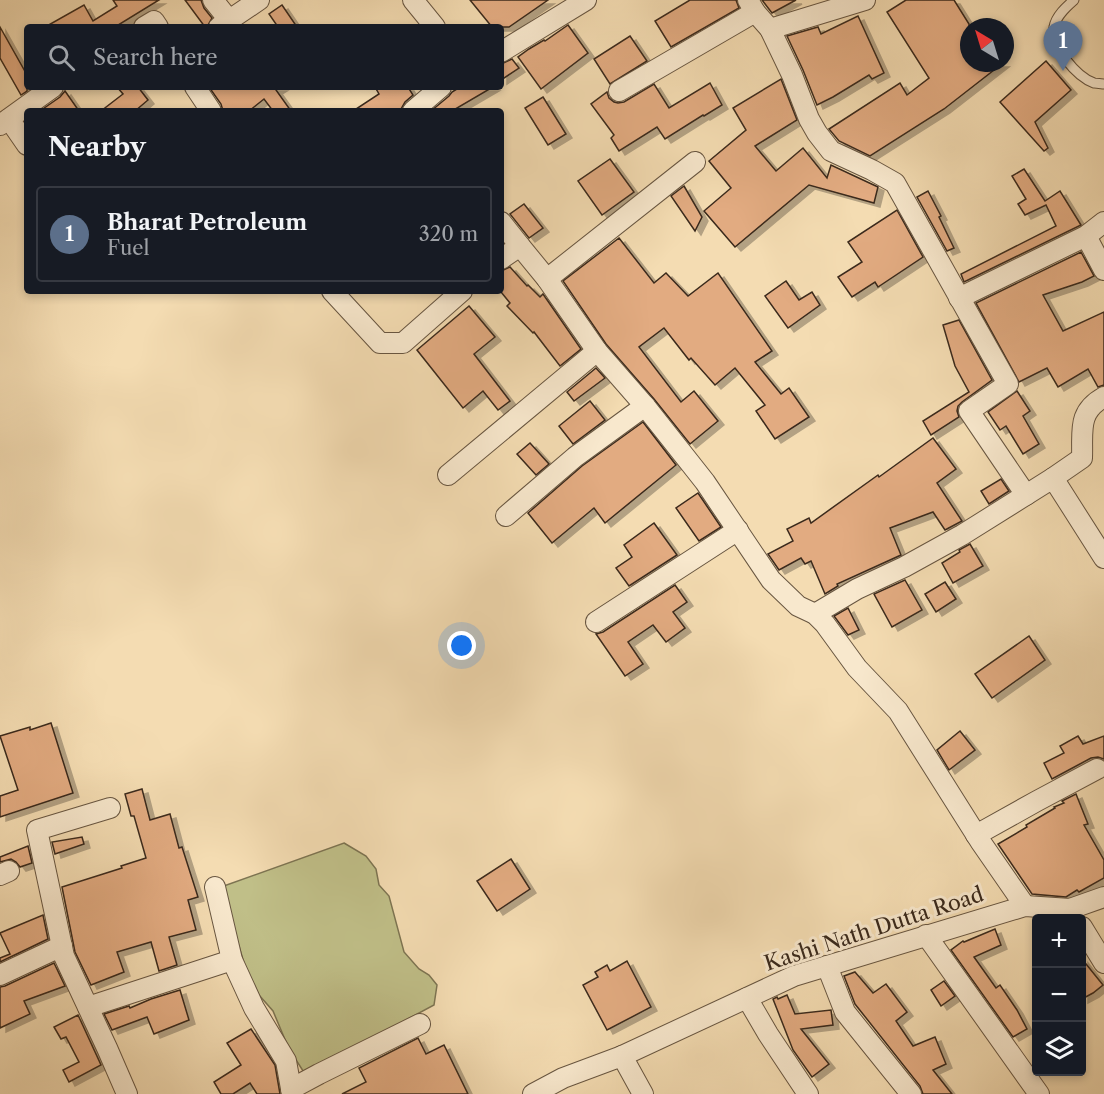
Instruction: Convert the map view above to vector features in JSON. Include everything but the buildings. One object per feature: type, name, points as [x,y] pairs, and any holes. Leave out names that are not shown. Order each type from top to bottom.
[{"type":"street","points":[[213,0],[224,23],[259,0]]},
{"type":"street","points":[[413,0],[433,24]]},
{"type":"street","points":[[504,50],[586,0]]},
{"type":"street","points":[[770,29],[865,0]]},
{"type":"street","points":[[619,91],[752,6],[770,29],[792,75],[809,119],[831,151],[895,183],[1008,384],[969,411],[1026,495]]},
{"type":"street","points":[[24,142],[4,122],[49,90]]},
{"type":"street","points":[[197,90],[209,108]]},
{"type":"street","points":[[416,108],[438,90]]},
{"type":"street","points":[[547,279],[694,162]]},
{"type":"street","points":[[959,298],[1086,236],[1104,222]]},
{"type":"street","points":[[504,226],[547,279],[597,351],[645,406],[705,482],[771,580],[798,606],[815,614],[825,624],[856,668],[898,711],[976,835],[1025,906]]},
{"type":"street","points":[[1086,236],[1104,270]]},
{"type":"street","points":[[504,257],[520,246]]},
{"type":"street","points":[[335,294],[380,343],[403,343],[459,294]]},
{"type":"street","points":[[448,475],[597,351]]},
{"type":"street","points":[[815,614],[857,589],[904,567],[962,535],[1082,458],[1083,424],[1087,410],[1104,397]]},
{"type":"street","points":[[506,516],[575,457],[645,406]]},
{"type":"street","points":[[1053,478],[1104,558]]},
{"type":"street","points":[[596,622],[738,530]]},
{"type":"street","points":[[976,835],[1097,770]]},
{"type":"street","points":[[110,808],[37,830],[64,956],[127,1094]]},
{"type":"street","points":[[215,887],[232,960],[254,1008],[286,1061],[291,1092],[319,1074],[420,1024]]},
{"type":"street","name":"Kashi Nath Dutta Road","points":[[533,1094],[563,1078],[622,1056],[795,976],[1025,906],[1073,914],[1104,897]]},
{"type":"street","points":[[1086,934],[1104,963]]},
{"type":"street","points":[[926,935],[1039,1094]]},
{"type":"street","points":[[0,975],[62,946]]},
{"type":"street","points":[[88,1007],[232,960]]},
{"type":"street","points":[[827,966],[845,1012],[910,1094]]},
{"type":"street","points":[[747,998],[808,1094]]},
{"type":"street","points":[[622,1056],[643,1094]]},
{"type":"lane","points":[[1074,0],[1063,10],[1054,26],[1053,34],[1056,44],[1062,55],[1083,76],[1093,82],[1104,84]]},
{"type":"shaded area","points":[[344,843],[366,856],[376,869],[379,885],[389,896],[404,952],[437,985],[434,1005],[305,1074],[289,1049],[273,1011],[259,995],[245,966],[221,887]]},
{"type":"place","name":"Bharat Petroleum","points":[[1063,71]]}]
